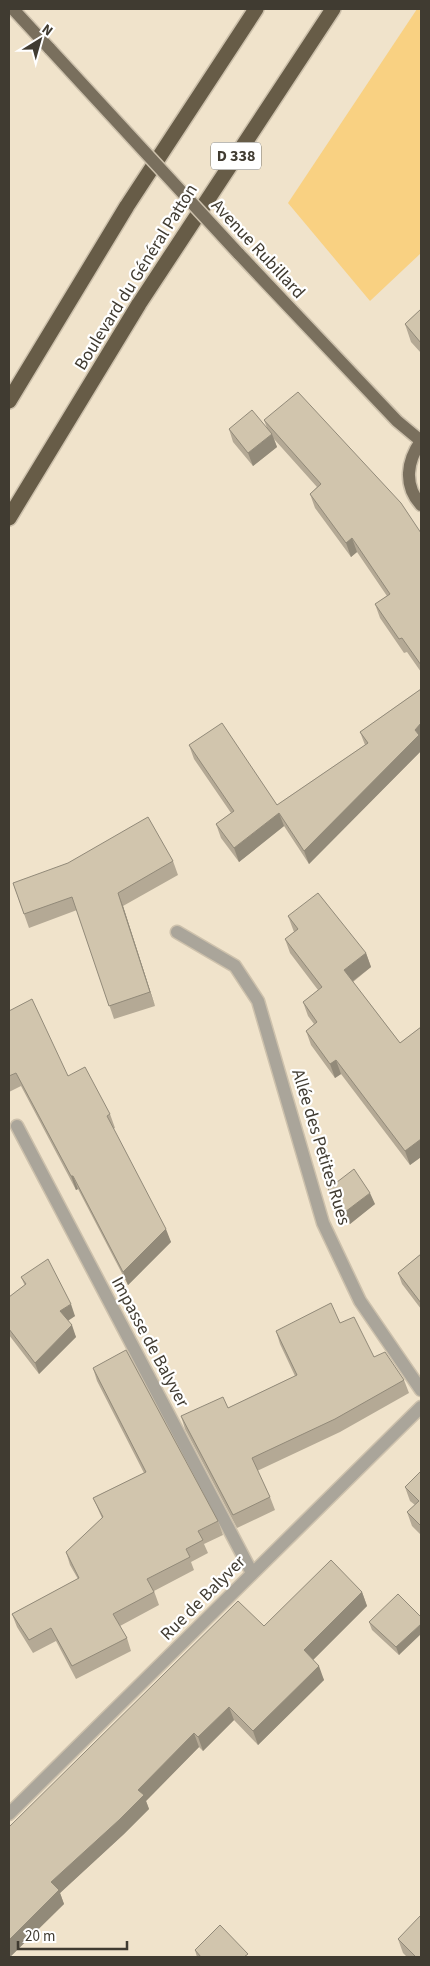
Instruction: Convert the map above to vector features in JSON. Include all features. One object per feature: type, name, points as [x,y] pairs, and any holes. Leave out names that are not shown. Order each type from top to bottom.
[{"type":"highway","points":[[9,401],[127,206],[256,9]]},
{"type":"highway","name":"Boulevard du Général Patton","points":[[9,518],[139,304],[333,9]]},
{"type":"main road","name":"Avenue Rubillard","points":[[13,9],[324,345],[397,421],[421,441],[413,453],[408,469],[410,484],[416,499],[421,505]]},
{"type":"street","name":"Allée des Petites Rues","points":[[177,932],[235,966],[258,1001],[324,1223],[360,1301],[421,1390]]},
{"type":"street","name":"Impasse de Balyver","points":[[17,1126],[252,1573]]},
{"type":"street","name":"Rue de Balyver","points":[[9,1814],[421,1406]]},
{"type":"shaded area","points":[[417,9],[421,9],[421,253],[370,301],[288,203]]},
{"type":"building","points":[[421,309],[421,343],[405,324]]},
{"type":"building","points":[[298,392],[401,503],[421,533],[421,665],[402,638],[399,639],[375,604],[390,594],[352,538],[346,543],[310,494],[321,484],[264,420]]},
{"type":"building","points":[[252,410],[272,434],[248,453],[229,429]]},
{"type":"building","points":[[421,689],[421,723],[415,730],[419,735],[304,851],[279,813],[234,848],[216,824],[234,811],[189,745],[222,723],[277,805],[368,743],[360,732]]},
{"type":"building","points":[[148,817],[173,861],[118,893],[150,992],[109,1006],[72,897],[24,914],[13,883],[68,863]]},
{"type":"building","points":[[318,893],[366,953],[344,970],[400,1043],[421,1027],[421,1139],[405,1151],[336,1060],[330,1064],[306,1031],[317,1022],[303,1002],[322,987],[285,939],[298,929],[288,916]]},
{"type":"building","points":[[32,999],[68,1076],[85,1067],[110,1114],[107,1116],[166,1229],[123,1272],[16,1073],[9,1076],[9,1011]]},
{"type":"building","points":[[354,1169],[370,1193],[345,1212],[328,1189]]},
{"type":"building","points":[[421,1254],[421,1303],[398,1273]]},
{"type":"building","points":[[48,1259],[71,1304],[60,1311],[72,1325],[35,1363],[9,1329],[9,1297],[26,1284],[21,1277]]},
{"type":"building","points":[[331,1303],[340,1323],[354,1317],[374,1357],[385,1352],[404,1380],[335,1419],[252,1458],[270,1497],[233,1515],[181,1416],[223,1397],[228,1408],[297,1375],[276,1331]]},
{"type":"building","points":[[126,1350],[218,1521],[198,1531],[203,1540],[186,1549],[190,1557],[147,1579],[154,1592],[113,1614],[127,1638],[72,1666],[51,1628],[29,1640],[12,1614],[79,1578],[66,1552],[103,1517],[93,1498],[146,1472],[93,1368]]},
{"type":"building","points":[[421,1471],[421,1526],[407,1512],[419,1501],[405,1487]]},
{"type":"building","points":[[331,1560],[362,1592],[304,1650],[319,1666],[253,1731],[229,1707],[198,1737],[194,1733],[138,1790],[144,1795],[51,1882],[59,1890],[9,1940],[9,1827],[238,1601],[264,1626]]},
{"type":"building","points":[[398,1594],[421,1617],[421,1624],[396,1647],[369,1622]]},
{"type":"building","points":[[421,1915],[421,1957],[416,1957],[398,1939]]},
{"type":"building","points":[[220,1925],[248,1954],[244,1957],[201,1957],[195,1950]]}]
